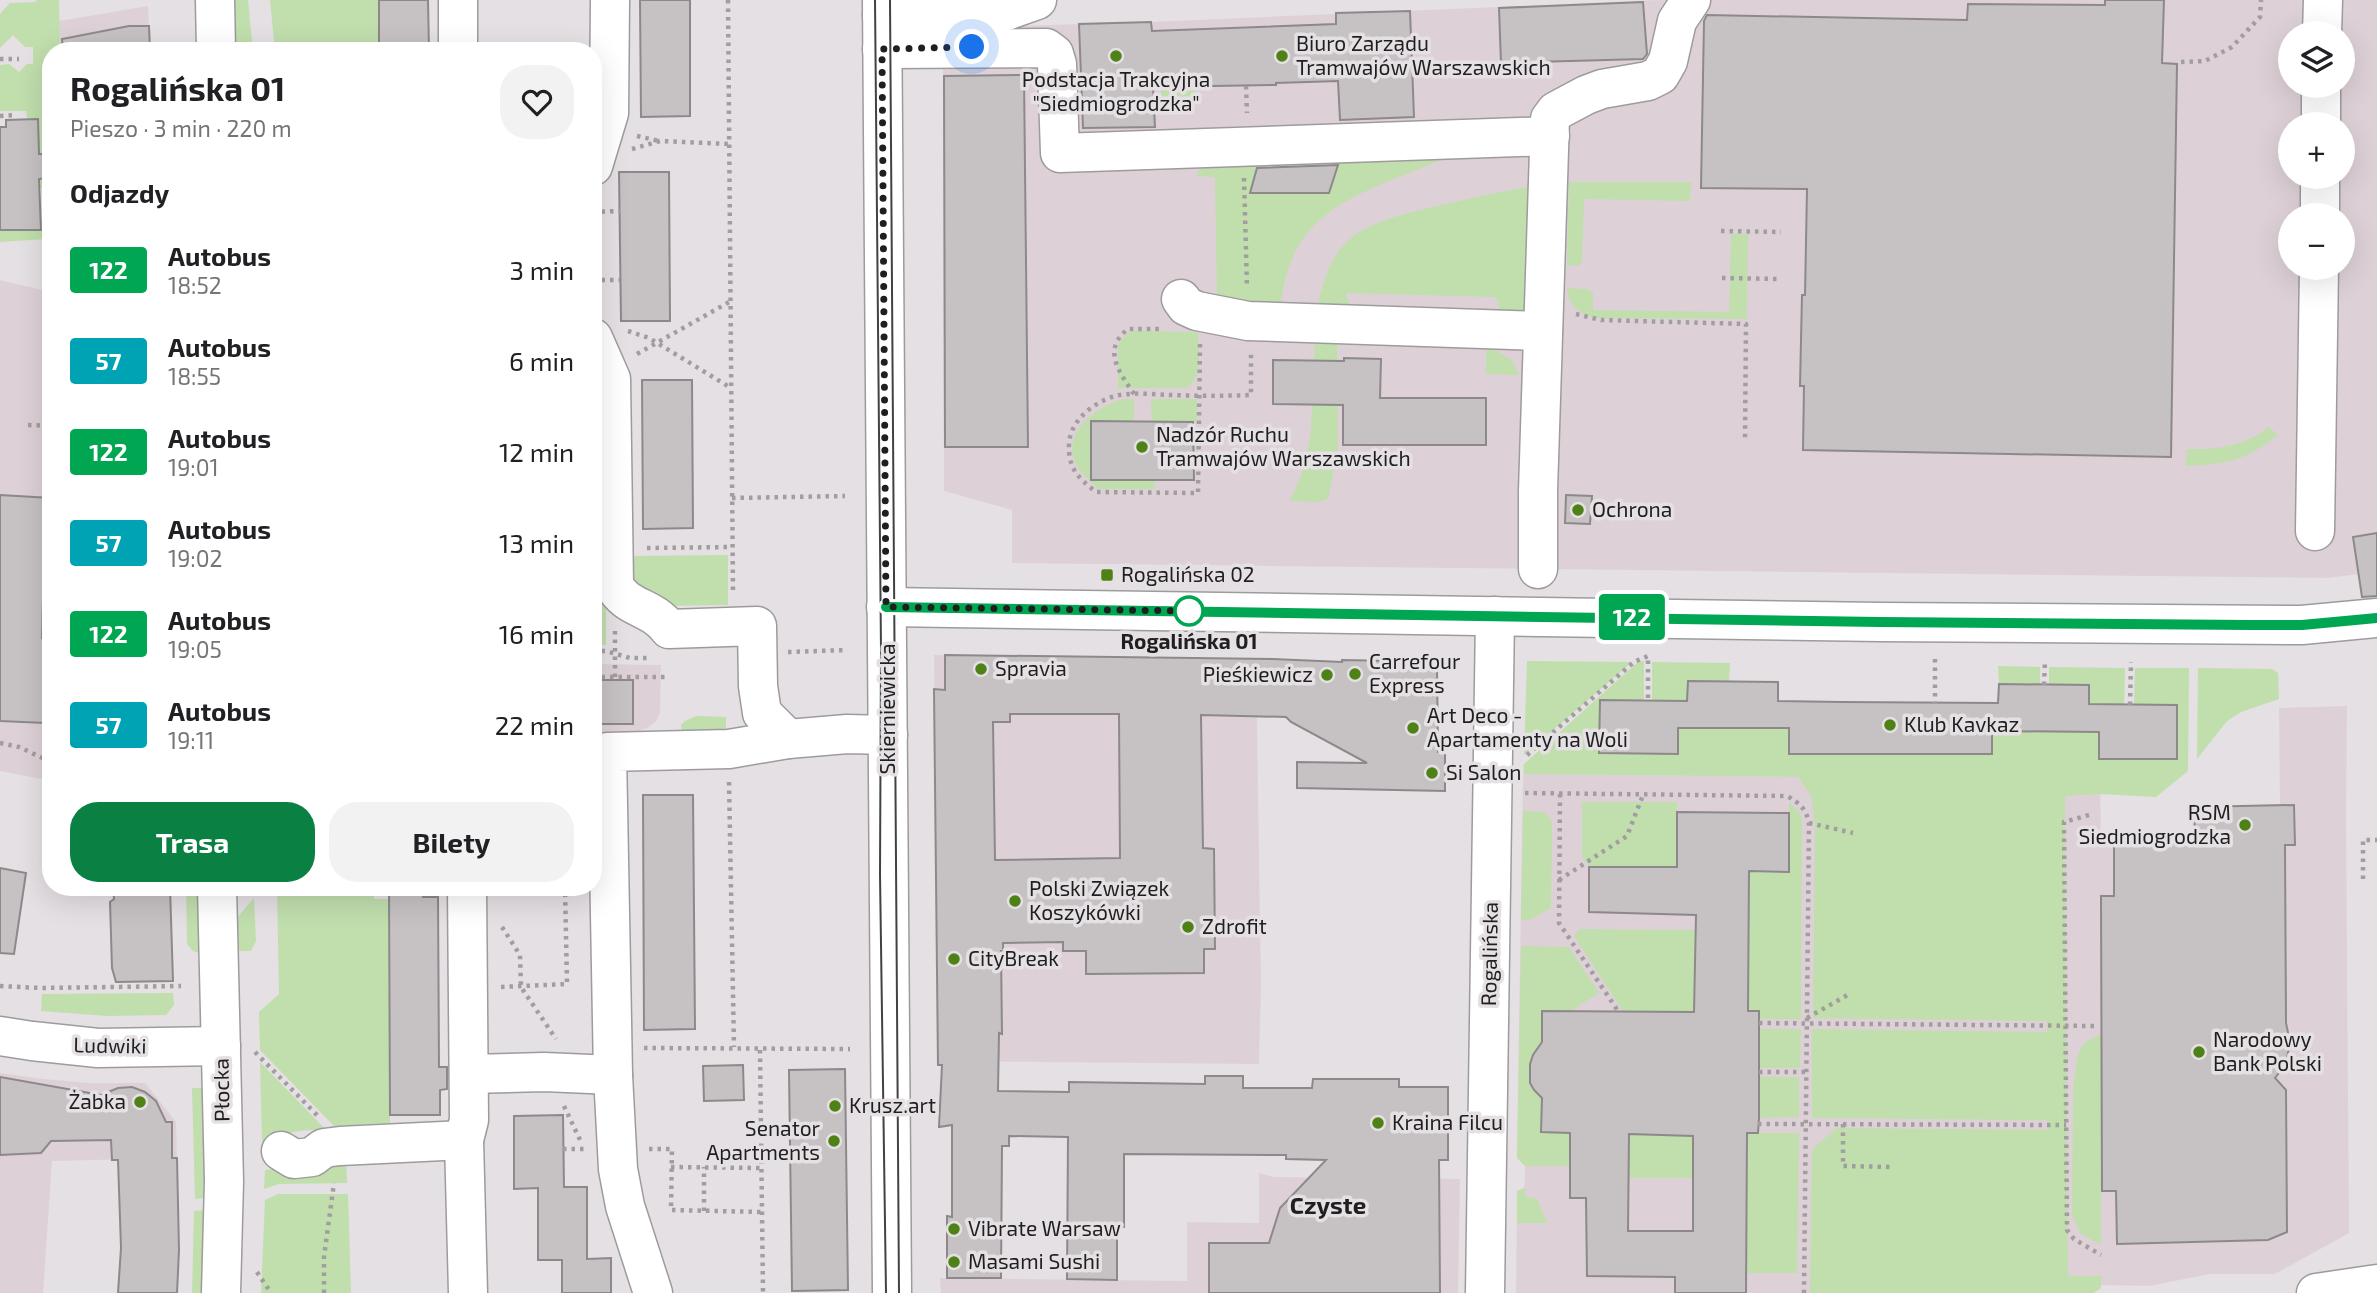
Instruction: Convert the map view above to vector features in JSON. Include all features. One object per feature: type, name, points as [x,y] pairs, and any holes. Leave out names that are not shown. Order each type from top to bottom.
[{"type":"street","points":[[215,0],[216,42]]},
{"type":"street","points":[[458,0],[472,42]]},
{"type":"street","points":[[602,136],[609,113],[610,0]]},
{"type":"street","points":[[882,21],[1006,11],[1037,0]]},
{"type":"street","points":[[1538,569],[1555,319],[1550,119],[1556,111],[1586,95],[1602,89],[1648,81],[1660,75],[1668,61],[1677,21],[1691,0]]},
{"type":"street","points":[[2322,21],[2323,0]]},
{"type":"street","points":[[882,21],[1046,48],[1054,54],[1057,64],[1060,153],[1550,136]]},
{"type":"street","name":"Skierniewicka","points":[[882,21],[892,1293]]},
{"type":"street","points":[[2315,531],[2319,280]]},
{"type":"street","points":[[1177,314],[1186,306],[1197,311],[1248,321],[1555,319]]},
{"type":"street","points":[[609,346],[614,585],[619,594],[637,606],[651,611],[662,619],[669,629],[757,626],[758,686],[762,713],[788,739]]},
{"type":"street","points":[[886,607],[2302,625],[2377,618]]},
{"type":"street","name":"Rogalińska","points":[[1485,1293],[1495,615]]},
{"type":"street","points":[[602,831],[607,752],[729,749],[788,739],[847,734],[888,735]]},
{"type":"street","name":"Płocka","points":[[217,896],[224,1239],[221,1293]]},
{"type":"street","points":[[467,896],[469,1121],[464,1140],[468,1293]]},
{"type":"street","points":[[598,896],[587,1067],[600,1149],[625,1206],[653,1293]]},
{"type":"street","name":"Ludwiki","points":[[0,1036],[98,1048],[220,1046]]},
{"type":"street","points":[[469,1074],[587,1067]]},
{"type":"street","points":[[223,1158],[281,1152],[294,1159],[312,1157],[326,1148],[464,1140]]},
{"type":"street","points":[[2316,1293],[2377,1284]]},
{"type":"path","points":[[728,0],[733,597]]},
{"type":"path","points":[[2181,62],[2205,61],[2232,47],[2260,17],[2261,0]]},
{"type":"path","points":[[602,45],[610,45]]},
{"type":"path","points":[[0,59],[19,59]]},
{"type":"path","points":[[0,116],[17,115]]},
{"type":"path","points":[[602,158],[660,141],[729,144]]},
{"type":"path","points":[[602,212],[620,211]]},
{"type":"path","points":[[1721,231],[1781,232]]},
{"type":"path","points":[[1722,278],[1779,279]]},
{"type":"path","points":[[602,280],[620,280]]},
{"type":"path","points":[[609,346],[657,342],[731,301]]},
{"type":"path","points":[[1134,394],[1115,366],[1115,345],[1118,339],[1128,329],[1177,314]]},
{"type":"path","points":[[1555,319],[1584,317],[1601,320],[1746,324],[1745,439]]},
{"type":"path","points":[[609,346],[649,338],[731,388]]},
{"type":"path","points":[[1198,493],[1096,492],[1076,474],[1069,461],[1070,435],[1075,423],[1091,408],[1115,396],[1251,395],[1251,348]]},
{"type":"path","points":[[28,425],[42,426]]},
{"type":"path","points":[[732,498],[845,496]]},
{"type":"path","points":[[614,548],[733,547]]},
{"type":"path","points":[[777,653],[847,650]]},
{"type":"path","points":[[1526,756],[1634,662],[1648,656],[1648,701]]},
{"type":"path","points":[[1934,659],[1935,703]]},
{"type":"path","points":[[2045,661],[2045,685]]},
{"type":"path","points":[[2130,705],[2131,662]]},
{"type":"path","points":[[602,677],[668,677]]},
{"type":"path","points":[[0,743],[19,747],[42,758]]},
{"type":"path","points":[[729,774],[734,1047]]},
{"type":"path","points":[[1523,793],[1787,796],[1798,802],[1806,812],[1809,823],[1804,1293]]},
{"type":"path","points":[[1560,794],[1559,923],[1618,1011]]},
{"type":"path","points":[[1559,880],[1627,836],[1643,795]]},
{"type":"path","points":[[2089,815],[2064,822],[2067,1230],[2074,1239],[2101,1255]]},
{"type":"path","points":[[1809,823],[1853,833]]},
{"type":"path","points":[[2363,879],[2363,841],[2377,841]]},
{"type":"path","points":[[468,989],[567,984],[565,896]]},
{"type":"path","points":[[501,926],[520,956],[521,987],[587,1067]]},
{"type":"path","points":[[0,986],[181,986]]},
{"type":"path","points":[[1806,1020],[1851,993]]},
{"type":"path","points":[[1759,1023],[1806,1020],[2096,1026]]},
{"type":"path","points":[[587,1067],[734,1047],[760,1050],[850,1049]]},
{"type":"path","points":[[760,1050],[762,1293]]},
{"type":"path","points":[[587,1067],[565,1108],[600,1149],[671,1149],[671,1210],[762,1212]]},
{"type":"path","points":[[1759,1072],[1806,1072]]},
{"type":"path","points":[[1758,1124],[2066,1125]]},
{"type":"path","points":[[1843,1124],[1843,1166],[1893,1167]]},
{"type":"path","points":[[324,1293],[324,1257],[334,1178],[326,1148]]},
{"type":"path","points":[[671,1167],[761,1168]]},
{"type":"path","points":[[704,1167],[704,1211]]},
{"type":"path","points":[[257,1272],[271,1293]]},
{"type":"shaded area","points":[[1658,0],[2377,0],[2377,572],[2326,578],[1012,563],[1012,510],[944,491],[943,28],[1151,22]]},
{"type":"shaded area","points":[[148,6],[150,42],[60,42],[59,21]]},
{"type":"shaded area","points":[[0,280],[42,290],[42,779],[0,771]]},
{"type":"shaded area","points":[[934,655],[1256,660],[1261,984],[1259,1064],[938,1061]]},
{"type":"shaded area","points":[[602,664],[661,665],[660,713],[649,727],[635,733],[602,733]]},
{"type":"shaded area","points":[[2347,706],[2349,1233],[2275,1274],[2210,1274],[2149,1286],[2101,1285],[2101,1288],[2093,1293],[1516,1293],[1517,1191],[1524,1188],[1525,1177],[1525,1166],[1517,1158],[1523,774],[2100,780],[2101,844],[2194,844],[2195,807],[2280,804],[2279,708]]},
{"type":"shaded area","points":[[0,1073],[90,1083],[145,1083],[176,1122],[177,1158],[52,1161],[43,1293],[0,1293]]},
{"type":"shaded area","points":[[1259,1173],[1274,1177],[1460,1179],[1458,1293],[941,1293],[940,1278],[1187,1281],[1187,1222],[1259,1223]]},
{"type":"green space","points":[[59,0],[60,42],[42,42],[42,154],[39,154],[38,119],[27,119],[26,111],[0,111],[0,65],[9,64],[19,72],[27,64],[33,64],[33,47],[25,47],[13,35],[0,48],[0,14],[10,3]]},
{"type":"green space","points":[[232,0],[248,0],[252,42],[233,42]]},
{"type":"green space","points":[[270,0],[379,0],[379,42],[274,42]]},
{"type":"green space","points":[[1197,86],[1196,96],[1201,102],[1162,103],[1161,87]]},
{"type":"green space","points":[[1441,157],[1440,160],[1355,197],[1312,228],[1297,250],[1286,278],[1280,313],[1217,299],[1215,177],[1197,176],[1204,167],[1258,161],[1251,193],[1328,193],[1340,158]]},
{"type":"green space","points":[[1569,182],[1691,182],[1690,201],[1584,199],[1582,262],[1578,266],[1567,265]]},
{"type":"green space","points":[[1538,185],[1532,312],[1503,321],[1496,297],[1346,293],[1353,316],[1316,315],[1330,265],[1354,236],[1369,227],[1437,206]]},
{"type":"green space","points":[[42,229],[42,239],[0,242],[0,230]]},
{"type":"green space","points":[[1731,234],[1748,234],[1747,319],[1598,318],[1576,309],[1568,295],[1567,288],[1588,289],[1593,293],[1593,310],[1729,312]]},
{"type":"green space","points":[[1198,332],[1198,369],[1196,377],[1187,388],[1118,388],[1118,345],[1127,333]]},
{"type":"green space","points":[[1315,336],[1337,337],[1338,447],[1328,499],[1318,502],[1289,501],[1307,454],[1312,405],[1322,404],[1314,361]]},
{"type":"green space","points":[[1486,344],[1512,360],[1519,375],[1486,374]]},
{"type":"green space","points":[[1123,399],[1134,399],[1134,422],[1155,480],[1155,489],[1098,489],[1076,464],[1073,441],[1077,431],[1102,408]]},
{"type":"green space","points":[[1151,399],[1197,399],[1197,422],[1152,422]]},
{"type":"green space","points":[[2269,427],[2278,435],[2256,451],[2235,460],[2186,466],[2187,449],[2230,446],[2250,439]]},
{"type":"green space","points":[[728,555],[728,605],[664,606],[632,589],[625,556]]},
{"type":"green space","points":[[602,556],[606,556],[606,645],[602,645]]},
{"type":"green space","points":[[1527,661],[1632,662],[1524,755]]},
{"type":"green space","points":[[1644,661],[1644,700],[1600,700],[1599,753],[1678,754],[1678,728],[1789,728],[1790,754],[1991,754],[1992,731],[2099,732],[2099,759],[2177,759],[2177,706],[2134,705],[2135,668],[2189,668],[2188,771],[2156,797],[2100,794],[2065,796],[2068,1276],[2101,1276],[2101,1288],[2093,1293],[1810,1293],[1812,1149],[1837,1128],[2048,1130],[2047,1120],[1812,1118],[1812,1029],[2047,1032],[2047,1021],[1813,1018],[1815,825],[1811,796],[1798,777],[1523,774],[1524,764],[1638,662]]},
{"type":"green space","points":[[1652,662],[1730,663],[1729,682],[1688,682],[1687,701],[1652,700]]},
{"type":"green space","points":[[1998,666],[2040,667],[2040,684],[1999,684]]},
{"type":"green space","points":[[2049,667],[2125,668],[2124,705],[2089,704],[2089,685],[2049,685]]},
{"type":"green space","points":[[2198,668],[2272,669],[2278,673],[2279,699],[2241,712],[2227,721],[2197,759]]},
{"type":"green space","points":[[696,716],[726,717],[726,742],[682,733],[681,725]]},
{"type":"green space","points":[[1582,802],[1677,802],[1677,867],[1589,867],[1582,856]]},
{"type":"green space","points":[[1789,802],[1800,813],[1802,821],[1801,1019],[1759,1019],[1759,1011],[1748,1011],[1749,871],[1789,872]]},
{"type":"green space","points":[[1523,811],[1544,812],[1552,824],[1551,908],[1530,920],[1521,920]]},
{"type":"green space","points":[[186,896],[198,896],[199,953],[187,944]]},
{"type":"green space","points":[[277,896],[374,896],[374,899],[389,899],[390,1123],[334,1126],[260,1050],[259,1012],[279,994]]},
{"type":"green space","points":[[254,898],[256,941],[251,951],[237,951],[236,919]]},
{"type":"green space","points":[[1580,929],[1695,930],[1694,1012],[1624,1013],[1574,936]]},
{"type":"green space","points":[[1521,946],[1569,947],[1599,993],[1571,1011],[1542,1010],[1542,1047],[1533,1055],[1529,1066],[1534,1090],[1542,1096],[1541,1132],[1693,1135],[1693,1178],[1629,1178],[1628,1166],[1525,1166],[1517,1158]]},
{"type":"green space","points":[[173,993],[174,1005],[166,1015],[107,1016],[41,1011],[42,994]]},
{"type":"green space","points":[[1759,1029],[1801,1029],[1800,1068],[1759,1068],[1759,1045],[1755,1044]]},
{"type":"green space","points":[[2101,1034],[2101,1245],[2080,1233],[2072,1215],[2073,1093],[2077,1057],[2084,1043]]},
{"type":"green space","points":[[260,1062],[328,1132],[302,1131],[262,1142]]},
{"type":"green space","points":[[1759,1077],[1799,1077],[1799,1117],[1759,1118]]},
{"type":"green space","points":[[192,1088],[203,1088],[206,1198],[195,1199]]},
{"type":"green space","points":[[1747,1133],[1799,1133],[1797,1273],[1746,1273]]},
{"type":"green space","points":[[346,1158],[347,1183],[279,1184],[264,1189],[265,1170]]},
{"type":"green space","points":[[1525,1188],[1525,1196],[1537,1199],[1547,1223],[1517,1223],[1517,1191]]},
{"type":"green space","points":[[278,1194],[348,1194],[351,1293],[261,1293],[265,1200]]},
{"type":"green space","points":[[206,1210],[204,1293],[192,1293],[194,1211]]},
{"type":"building","points":[[379,0],[428,0],[429,42],[379,42]]},
{"type":"building","points":[[640,0],[690,0],[690,116],[641,117]]},
{"type":"building","points":[[2105,0],[2164,0],[2162,63],[2177,64],[2171,457],[1803,450],[1804,386],[1800,386],[1807,189],[1701,188],[1704,21],[1707,15],[1967,20],[1968,4],[2105,5]]},
{"type":"building","points":[[1643,2],[1647,54],[1643,59],[1501,63],[1499,8]]},
{"type":"building","name":"Biuro Zarządu Tramwajów Warszawskich","points":[[1410,11],[1414,117],[1340,120],[1338,81],[1153,87],[1155,127],[1083,128],[1079,24],[1151,22],[1152,31],[1336,24],[1336,13]]},
{"type":"building","points":[[129,26],[149,26],[150,42],[62,42],[62,39]]},
{"type":"building","points":[[1024,75],[1028,447],[945,447],[944,76]]},
{"type":"building","points":[[38,119],[39,154],[42,154],[42,179],[39,179],[41,230],[0,230],[0,127],[6,127],[6,120]]},
{"type":"building","points":[[1338,165],[1329,193],[1250,193],[1257,168]]},
{"type":"building","points":[[619,172],[669,172],[670,321],[621,321]]},
{"type":"building","points":[[1344,358],[1381,359],[1380,398],[1486,398],[1486,445],[1343,445],[1343,405],[1273,404],[1273,360],[1344,361]]},
{"type":"building","points":[[642,380],[692,380],[693,528],[643,529]]},
{"type":"building","name":"Nadzór Ruchu Tramwajów Warszawskich","points":[[1091,421],[1193,422],[1194,480],[1091,480]]},
{"type":"building","points":[[0,495],[42,497],[42,723],[0,721]]},
{"type":"building","name":"Ochrona","points":[[1566,495],[1592,496],[1590,524],[1565,523]]},
{"type":"building","points":[[2377,533],[2377,596],[2362,597],[2353,537]]},
{"type":"building","points":[[945,655],[1397,661],[1404,667],[1437,668],[1438,752],[1445,753],[1445,791],[1297,788],[1297,762],[1367,763],[1286,717],[1201,715],[1203,848],[1214,849],[1215,949],[1204,949],[1204,973],[1086,974],[1086,951],[1063,951],[1063,942],[1003,943],[998,1091],[1069,1092],[1069,1082],[1205,1084],[1205,1076],[1243,1076],[1243,1088],[1312,1088],[1313,1079],[1399,1079],[1399,1087],[1448,1087],[1448,1160],[1439,1160],[1440,1293],[1209,1293],[1209,1243],[1269,1243],[1280,1208],[1326,1160],[1286,1159],[1286,1155],[1124,1154],[1124,1227],[1117,1227],[1117,1280],[1067,1279],[1068,1137],[1009,1136],[1009,1146],[1002,1146],[1001,1278],[947,1278],[947,1216],[952,1217],[952,1125],[939,1127],[942,1065],[938,1065],[934,689],[945,690]],"holes":[[[1010,714],[1119,714],[1120,858],[995,860],[993,722],[1010,722]]]},
{"type":"building","points":[[602,680],[633,680],[633,724],[602,724]]},
{"type":"building","points":[[1688,681],[1778,682],[1778,701],[1842,702],[1998,703],[1999,684],[2089,685],[2089,704],[2177,705],[2177,759],[2099,759],[2099,732],[1992,731],[1992,754],[1789,754],[1789,728],[1678,728],[1678,754],[1599,753],[1600,700],[1687,701]]},
{"type":"building","points":[[643,795],[693,795],[695,1029],[644,1030]]},
{"type":"building","points":[[2294,805],[2295,845],[2285,845],[2286,1023],[2290,1042],[2286,1064],[2275,1078],[2286,1090],[2287,1232],[2268,1240],[2117,1244],[2116,1191],[2102,1191],[2101,896],[2114,896],[2114,844],[2194,844],[2195,807]]},
{"type":"building","points":[[1677,812],[1789,813],[1789,872],[1749,871],[1748,1011],[1759,1011],[1759,1118],[1758,1133],[1747,1133],[1746,1293],[1675,1293],[1675,1277],[1587,1276],[1586,1198],[1570,1198],[1570,1133],[1541,1132],[1542,1098],[1530,1083],[1530,1064],[1542,1042],[1542,1011],[1694,1012],[1696,915],[1589,912],[1589,867],[1677,867]],"holes":[[[1629,1134],[1693,1136],[1693,1231],[1628,1231]]]},
{"type":"building","points":[[0,868],[26,873],[14,954],[0,953]]},
{"type":"building","points":[[114,896],[170,896],[173,981],[116,982],[112,968],[110,902]]},
{"type":"building","points":[[389,896],[438,897],[439,1067],[447,1067],[447,1089],[440,1090],[440,1115],[390,1115]]},
{"type":"building","points":[[743,1065],[744,1100],[704,1101],[703,1066]]},
{"type":"building","points":[[845,1069],[848,1290],[792,1291],[789,1070]]},
{"type":"building","points":[[0,1077],[101,1095],[118,1088],[132,1087],[145,1092],[156,1101],[166,1122],[172,1122],[172,1158],[177,1158],[177,1293],[118,1293],[121,1248],[118,1160],[112,1160],[111,1140],[51,1141],[41,1153],[0,1155]]},
{"type":"building","points":[[563,1115],[564,1187],[587,1187],[587,1259],[611,1258],[611,1293],[562,1293],[562,1260],[538,1260],[538,1188],[514,1189],[514,1116]]},
{"type":"tram line","points":[[875,0],[881,650],[880,874],[886,1293]]},
{"type":"tram line","points":[[890,0],[899,1293]]},
{"type":"bus line","name":"122","points":[[886,607],[2249,625],[2302,625],[2377,618]]},
{"type":"place","name":"Podstacja Trakcyjna \"Siedmiogrodzka\"","points":[[1116,56]]},
{"type":"place","name":"Biuro Zarządu Tramwajów Warszawskich","points":[[1282,56]]},
{"type":"place","name":"Nadzór Ruchu Tramwajów Warszawskich","points":[[1142,447]]},
{"type":"place","name":"Ochrona","points":[[1578,510]]},
{"type":"place","name":"Rogalińska 02","points":[[1107,575]]},
{"type":"place","name":"Rogalińska 01","points":[[1189,611]]},
{"type":"place","name":"Spravia","points":[[981,669]]},
{"type":"place","name":"Carrefour Express","points":[[1355,674]]},
{"type":"place","name":"Pieśkiewicz","points":[[1327,675]]},
{"type":"place","name":"Klub Kavkaz","points":[[1890,725]]},
{"type":"place","name":"Art Deco - Apartamenty na Woli","points":[[1413,728]]},
{"type":"place","name":"Si Salon","points":[[1432,773]]},
{"type":"place","name":"RSM Siedmiogrodzka","points":[[2245,825]]},
{"type":"place","name":"Polski Związek Koszykówki","points":[[1015,901]]},
{"type":"place","name":"Zdrofit","points":[[1188,927]]},
{"type":"place","name":"CityBreak","points":[[954,959]]},
{"type":"place","name":"Narodowy Bank Polski","points":[[2199,1052]]},
{"type":"place","name":"Żabka","points":[[140,1102]]},
{"type":"place","name":"Krusz.art","points":[[835,1106]]},
{"type":"place","name":"Kraina Filcu","points":[[1378,1123]]},
{"type":"place","name":"Senator Apartments","points":[[834,1141]]},
{"type":"place","name":"Vibrate Warsaw","points":[[954,1229]]},
{"type":"place","name":"Masami Sushi","points":[[954,1262]]},
{"type":"district","name":"Czyste","points":[[1328,1206]]},
{"type":"route","points":[[972,47],[882,49],[886,607],[1192,611],[1189,611]]}]
